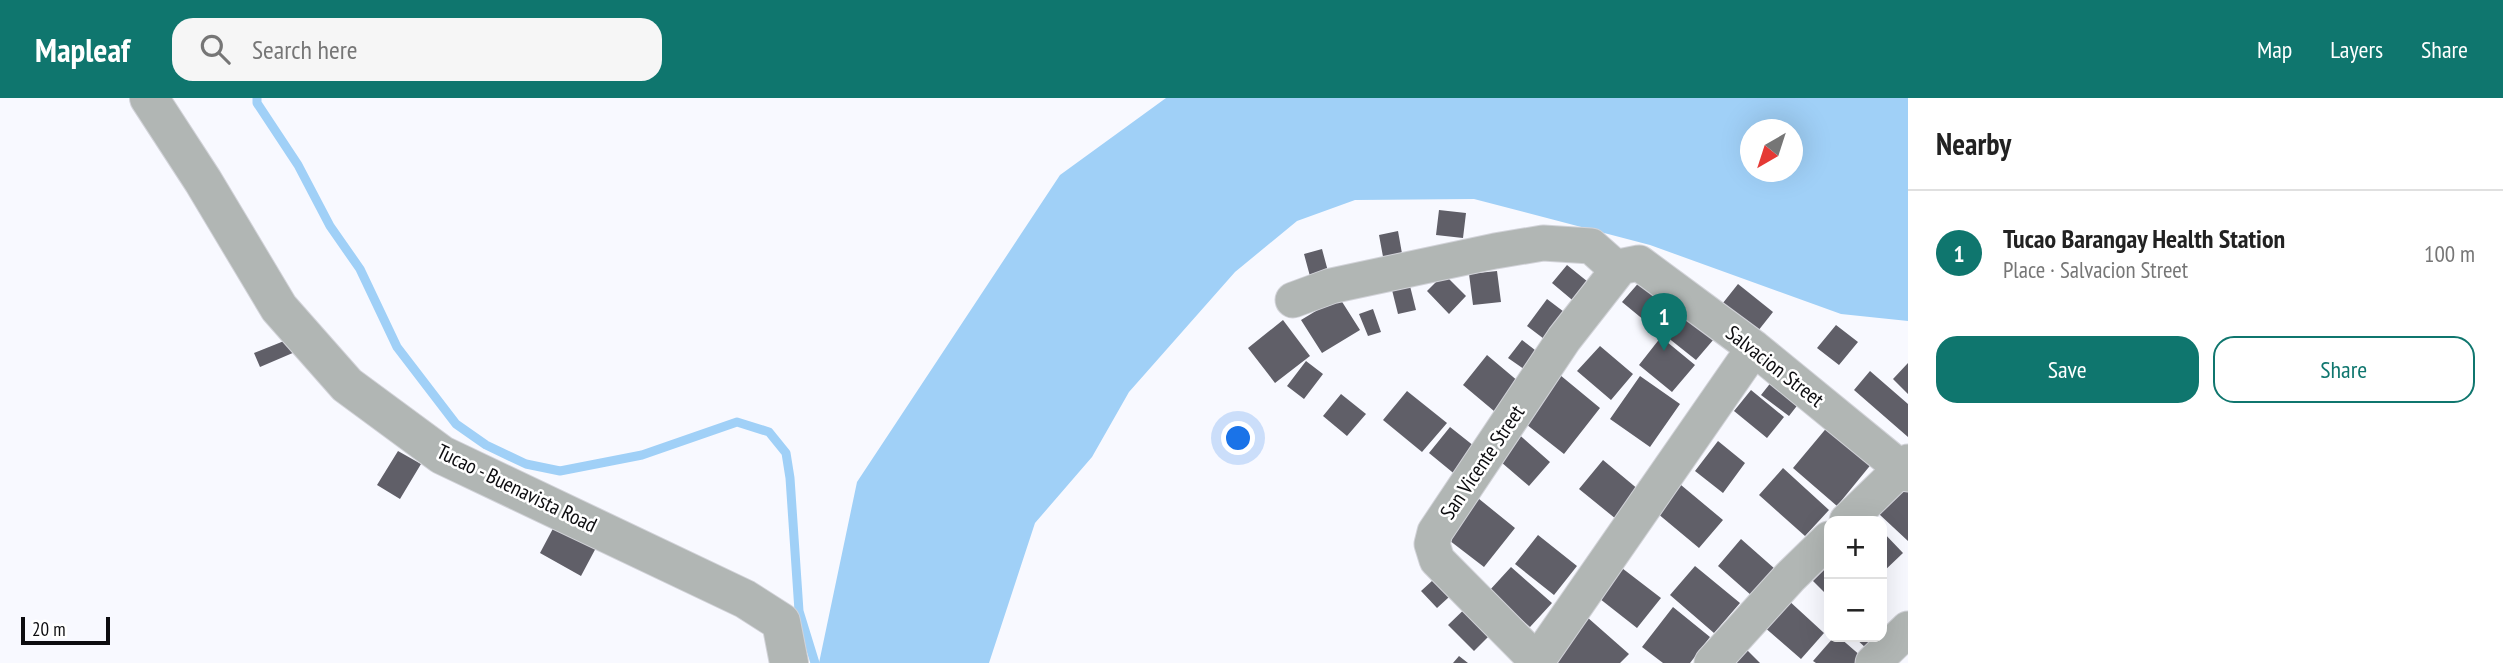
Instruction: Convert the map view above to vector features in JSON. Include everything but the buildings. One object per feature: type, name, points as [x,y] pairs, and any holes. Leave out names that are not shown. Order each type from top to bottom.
[{"type":"street","name":"Tucao - Buenavista Road","points":[[149,98],[203,181],[279,308],[347,385],[442,455],[745,599],[781,622],[789,663]]},
{"type":"street","name":"Salvacion Street","points":[[1293,300],[1331,286],[1543,243],[1591,246],[1629,267],[1754,348],[1906,468]]},
{"type":"street","name":"San Vicente Street","points":[[1533,660],[1437,560],[1432,544],[1435,532],[1564,340],[1629,267]]},
{"type":"street","points":[[1533,660],[1754,348]]},
{"type":"street","points":[[1853,516],[1906,468]]},
{"type":"street","points":[[1712,663],[1824,543]]},
{"type":"street","points":[[1873,663],[1908,629]]},
{"type":"water","points":[[1166,98],[1908,98],[1908,321],[1841,314],[1650,245],[1474,199],[1355,200],[1297,221],[1235,272],[1129,392],[1092,457],[1035,523],[989,663],[819,663],[857,482],[1060,175]]},
{"type":"waterway","points":[[257,98],[257,103],[298,165],[330,226],[360,269],[397,347],[456,424],[486,445],[526,464],[560,471],[642,455],[737,422],[769,432],[786,453],[799,611],[815,663]]},
{"type":"place","name":"Tucao Barangay Health Station","points":[[1664,351]]}]
